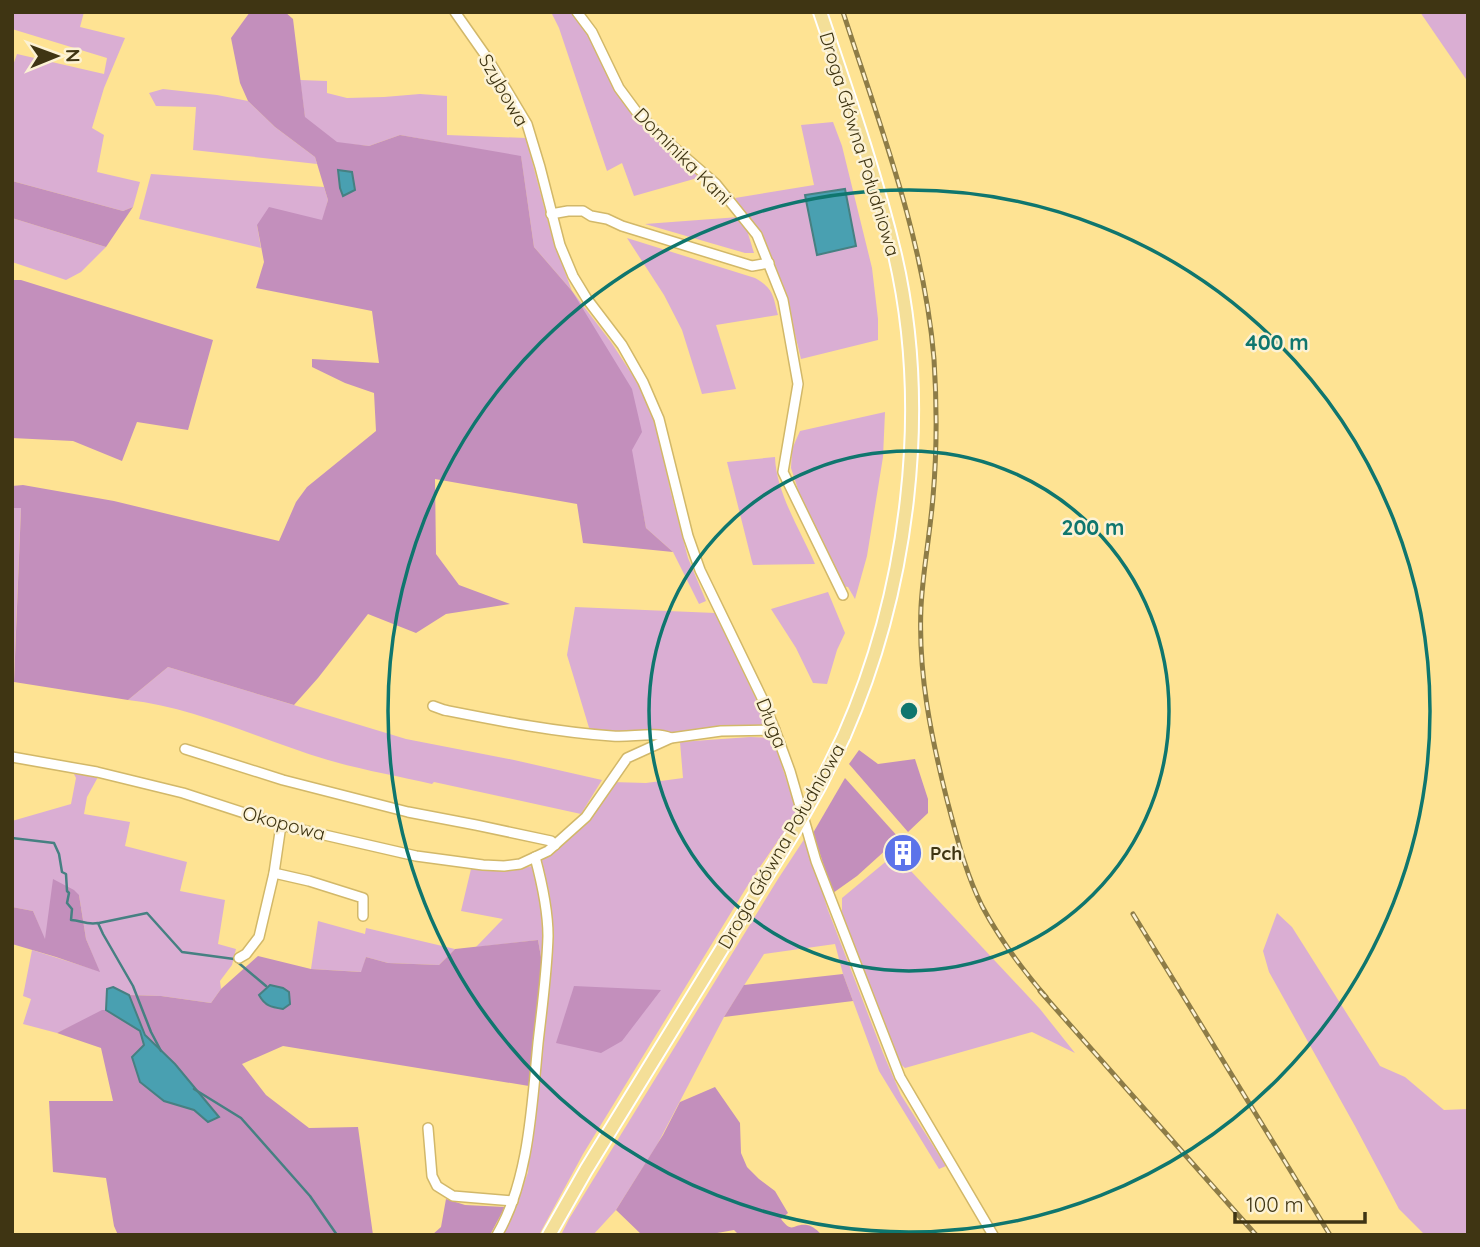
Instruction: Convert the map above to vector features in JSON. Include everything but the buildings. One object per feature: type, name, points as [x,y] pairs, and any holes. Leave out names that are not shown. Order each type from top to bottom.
[{"type":"main road","name":"Droga Główna Południowa","points":[[549,1235],[820,785],[857,705],[884,622],[896,573],[909,484],[911,436],[906,317],[895,256],[869,160],[820,12]]},
{"type":"street","name":"Szybowa","points":[[454,12],[488,59],[527,124],[551,214]]},
{"type":"street","name":"Dominika Kani","points":[[577,12],[593,32],[619,88],[636,111],[716,184],[757,235],[783,300],[798,384],[783,472],[843,595]]},
{"type":"street","points":[[551,214],[583,211],[591,216],[752,266],[769,263]]},
{"type":"street","name":"Długa","points":[[551,214],[573,276],[622,345],[643,382],[659,419],[688,536],[700,570],[775,730],[816,861],[900,1077],[993,1235]]},
{"type":"street","name":"Okopowa","points":[[433,706],[522,726],[614,737],[661,734],[671,738]]},
{"type":"street","name":"Okopowa","points":[[12,757],[97,772],[183,793],[281,825],[416,856],[504,866],[520,864],[555,845],[586,817],[627,758],[671,738],[721,731],[775,730]]},
{"type":"street","points":[[185,749],[283,780],[408,812],[551,841],[555,845]]},
{"type":"street","points":[[239,958],[246,954],[259,937],[274,873],[281,825]]},
{"type":"street","points":[[498,1235],[513,1201],[523,1168],[534,1087],[548,934],[543,887],[535,857]]},
{"type":"street","points":[[274,873],[363,898],[363,916]]},
{"type":"street","points":[[428,1128],[432,1176],[437,1186],[453,1196],[513,1201]]},
{"type":"shaded area","points":[[12,12],[84,12],[80,27],[125,38],[104,88],[92,128],[104,135],[97,172],[140,182],[133,207],[123,211],[12,181],[12,68],[17,54],[104,74],[107,58],[12,29]]},
{"type":"shaded area","points":[[250,12],[285,12],[293,19],[305,117],[337,142],[369,146],[400,135],[521,156],[534,247],[572,291],[632,389],[642,432],[632,450],[646,528],[673,552],[583,543],[577,504],[435,479],[436,554],[459,585],[510,604],[446,614],[416,633],[368,614],[294,705],[168,667],[128,700],[14,682],[21,508],[12,508],[12,486],[23,485],[114,501],[279,541],[296,502],[307,487],[376,431],[374,393],[312,367],[312,359],[379,363],[372,311],[256,288],[264,262],[257,225],[269,207],[322,220],[328,200],[315,157],[275,127],[248,101],[240,83],[231,38]]},
{"type":"shaded area","points":[[551,12],[575,12],[586,27],[625,104],[701,177],[634,196],[622,163],[607,171],[559,28]]},
{"type":"shaded area","points":[[1420,12],[1468,12],[1468,82]]},
{"type":"shaded area","points":[[300,80],[327,81],[327,93],[347,98],[420,94],[447,96],[447,135],[526,138],[552,237],[572,291],[534,247],[521,157],[400,135],[369,146],[337,143],[305,118]]},
{"type":"shaded area","points":[[163,89],[248,101],[275,127],[315,157],[317,164],[193,150],[196,107],[156,106],[149,93]]},
{"type":"shaded area","points":[[833,122],[842,146],[872,268],[878,340],[801,359],[790,316],[769,255],[735,198],[814,185],[801,125]]},
{"type":"shaded area","points":[[151,174],[324,187],[328,200],[323,220],[257,225],[261,248],[139,219]]},
{"type":"shaded area","points":[[12,181],[123,211],[133,207],[106,247],[12,218]]},
{"type":"shaded area","points":[[739,217],[746,227],[754,253],[745,253],[645,224]]},
{"type":"shaded area","points":[[12,218],[106,247],[81,272],[66,280],[12,262]]},
{"type":"shaded area","points":[[627,238],[755,278],[769,290],[778,315],[716,325],[736,389],[702,394],[682,330],[664,295]]},
{"type":"shaded area","points":[[12,280],[21,280],[213,340],[188,430],[137,422],[122,461],[73,441],[12,438]]},
{"type":"shaded area","points":[[572,291],[637,382],[655,421],[688,558],[706,601],[699,604],[673,552],[646,528],[631,450]]},
{"type":"shaded area","points":[[885,412],[883,457],[867,556],[855,599],[848,587],[840,586],[807,517],[791,468],[792,449],[800,431]]},
{"type":"shaded area","points":[[775,457],[784,498],[815,564],[753,565],[727,462]]},
{"type":"shaded area","points":[[21,507],[12,725],[12,508]]},
{"type":"shaded area","points":[[828,592],[845,633],[827,684],[813,683],[796,648],[771,609]]},
{"type":"shaded area","points":[[575,607],[715,613],[767,722],[763,726],[715,728],[672,735],[662,731],[616,734],[590,731],[567,655]]},
{"type":"shaded area","points":[[168,667],[406,739],[602,780],[581,814],[354,767],[204,717],[128,700]]},
{"type":"shaded area","points":[[773,738],[797,813],[751,880],[583,1154],[539,1235],[503,1235],[528,1172],[553,936],[549,891],[541,861],[593,817],[591,816],[612,782],[646,783],[683,778],[680,742]]},
{"type":"shaded area","points":[[859,750],[878,764],[915,759],[928,799],[928,813],[908,832],[849,764]]},
{"type":"shaded area","points":[[72,770],[98,777],[87,797],[84,814],[130,822],[125,846],[187,862],[180,891],[225,900],[218,944],[236,949],[232,965],[220,981],[221,989],[211,1003],[161,996],[129,995],[113,987],[107,989],[106,1010],[57,1033],[23,1024],[31,999],[23,996],[32,950],[99,971],[86,939],[79,895],[45,941],[33,911],[12,907],[12,821],[71,804],[76,778]]},
{"type":"shaded area","points":[[845,778],[899,838],[857,876],[833,893],[813,833]]},
{"type":"shaded area","points":[[805,838],[828,910],[901,1095],[946,1166],[939,1169],[879,1071],[843,974],[835,944],[764,954],[724,1017],[657,1145],[616,1210],[593,1235],[561,1235],[569,1219]]},
{"type":"shaded area","points":[[895,854],[1040,1009],[1075,1053],[1032,1032],[905,1068],[898,1062],[849,939],[842,912],[842,898]]},
{"type":"shaded area","points":[[532,866],[541,914],[542,963],[538,940],[476,947],[503,919],[461,911],[471,869],[511,871]]},
{"type":"shaded area","points":[[53,879],[79,895],[86,939],[100,972],[12,944],[12,907],[33,911],[45,939]]},
{"type":"shaded area","points":[[1277,913],[1292,927],[1380,1066],[1405,1077],[1444,1110],[1468,1109],[1468,1235],[1425,1235],[1399,1209],[1269,972],[1263,951]]},
{"type":"shaded area","points":[[318,921],[365,934],[366,928],[455,949],[439,965],[388,963],[366,957],[362,972],[311,969]]},
{"type":"shaded area","points":[[538,940],[542,963],[529,1086],[283,1046],[242,1064],[266,1095],[309,1128],[358,1127],[373,1235],[118,1235],[106,1178],[53,1172],[49,1101],[113,1101],[101,1048],[57,1033],[102,1010],[140,1031],[164,1101],[194,1110],[208,1122],[218,1116],[175,1064],[145,1035],[129,995],[161,996],[211,1003],[221,989],[258,956],[311,969],[361,972],[366,957],[388,963],[439,965],[455,949]]},
{"type":"shaded area","points":[[843,974],[853,1001],[724,1017],[744,985]]},
{"type":"shaded area","points":[[574,986],[661,990],[622,1041],[601,1053],[556,1043]]},
{"type":"shaded area","points":[[715,1087],[740,1123],[741,1153],[747,1167],[775,1191],[788,1213],[781,1219],[788,1226],[809,1226],[822,1235],[739,1235],[734,1230],[706,1235],[642,1235],[616,1210],[663,1135],[680,1102]]},
{"type":"shaded area","points":[[446,1199],[465,1205],[505,1207],[490,1235],[432,1235],[441,1227]]},
{"type":"water","points":[[338,170],[352,172],[355,190],[343,196],[340,188]]},
{"type":"water","points":[[845,189],[856,246],[817,255],[805,195]]},
{"type":"water","points":[[270,985],[289,992],[290,1004],[283,1009],[266,1004],[259,995]]},
{"type":"water","points":[[113,987],[129,995],[145,1035],[175,1064],[219,1117],[208,1122],[194,1110],[164,1101],[140,1082],[132,1057],[144,1045],[140,1031],[106,1010],[107,989]]},
{"type":"waterway","points":[[12,838],[54,843],[62,872],[66,874],[69,893],[67,903],[72,909],[71,920],[98,923],[133,986],[161,1051]]},
{"type":"waterway","points":[[99,923],[147,913],[182,952],[234,959],[266,986]]},
{"type":"waterway","points":[[194,1089],[241,1118],[310,1196],[337,1235]]},
{"type":"railway","points":[[843,12],[899,183],[929,314],[935,376],[936,445],[932,511],[922,593],[921,632],[924,681],[936,752],[958,841],[976,893],[1003,941],[1046,997]]},
{"type":"railway","points":[[1133,914],[1330,1235]]},
{"type":"railway","points":[[1040,991],[1256,1235]]},
{"type":"place","name":"Pch","points":[[903,853]]}]
